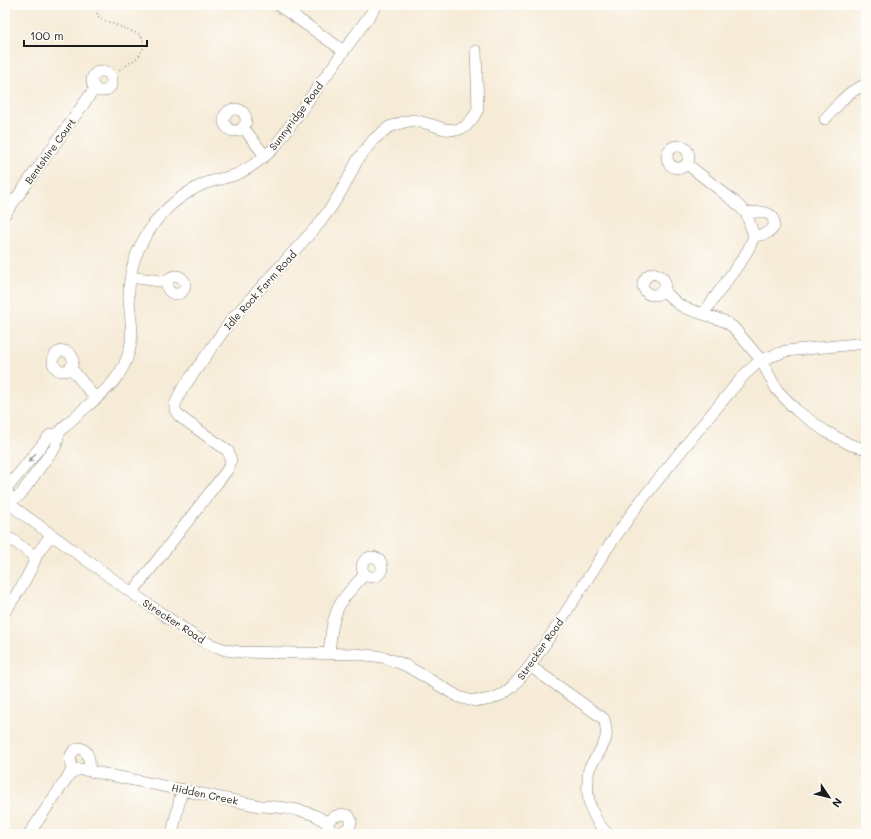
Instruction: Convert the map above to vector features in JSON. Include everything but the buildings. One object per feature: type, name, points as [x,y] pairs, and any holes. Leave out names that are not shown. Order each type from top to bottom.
[{"type":"street","points":[[278,5],[344,52]]},
{"type":"street","name":"Sunnyridge Road","points":[[6,502],[20,495],[56,446],[59,433],[115,381],[122,371],[127,360],[132,338],[129,298],[130,277],[137,253],[148,231],[168,208],[191,191],[206,183],[236,174],[249,168],[266,156],[274,148],[377,5]]},
{"type":"street","name":"Idle Rock Farm Road","points":[[132,593],[231,463],[231,457],[228,451],[179,416],[174,405],[181,391],[232,319],[318,225],[342,190],[358,159],[374,138],[389,127],[404,122],[414,120],[444,129],[456,130],[465,127],[473,118],[478,109],[476,51]]},
{"type":"street","points":[[825,120],[850,92],[866,84]]},
{"type":"street","name":"Bentshire Court","points":[[5,214],[95,88]]},
{"type":"street","points":[[243,127],[266,156]]},
{"type":"street","points":[[688,164],[735,202],[746,214],[754,236],[743,258],[703,314]]},
{"type":"street","points":[[746,214],[759,212],[767,213],[772,216],[774,224],[773,229],[765,234],[754,236]]},
{"type":"street","points":[[130,277],[167,282]]},
{"type":"street","points":[[663,290],[684,308],[724,321],[733,327],[761,360],[777,390],[796,410],[825,431],[851,445],[866,449]]},
{"type":"street","name":"Strecker Road","points":[[6,502],[132,593],[197,638],[212,645],[226,650],[240,652],[329,653],[383,657],[405,665],[459,697],[480,701],[491,699],[503,694],[512,687],[530,666],[640,502],[745,374],[761,360],[786,351],[866,343]]},
{"type":"street","points":[[71,368],[96,399]]},
{"type":"street","points":[[5,612],[23,584],[36,557],[51,535]]},
{"type":"street","points":[[11,539],[36,557]]},
{"type":"street","points":[[329,653],[333,624],[337,610],[343,599],[365,574]]},
{"type":"street","points":[[530,666],[604,719],[607,733],[606,739],[589,768],[587,786],[588,798],[593,813],[602,828],[608,834]]},
{"type":"street","points":[[29,834],[72,772],[70,762],[73,751],[80,748],[84,750],[90,763],[89,771]]},
{"type":"street","name":"Hidden Creek","points":[[72,772],[80,769],[260,806],[288,808],[312,814],[332,830]]},
{"type":"street","points":[[172,834],[182,790]]},
{"type":"path","points":[[98,5],[97,15],[101,19],[141,35],[143,40],[144,49],[140,55],[118,70]]}]
